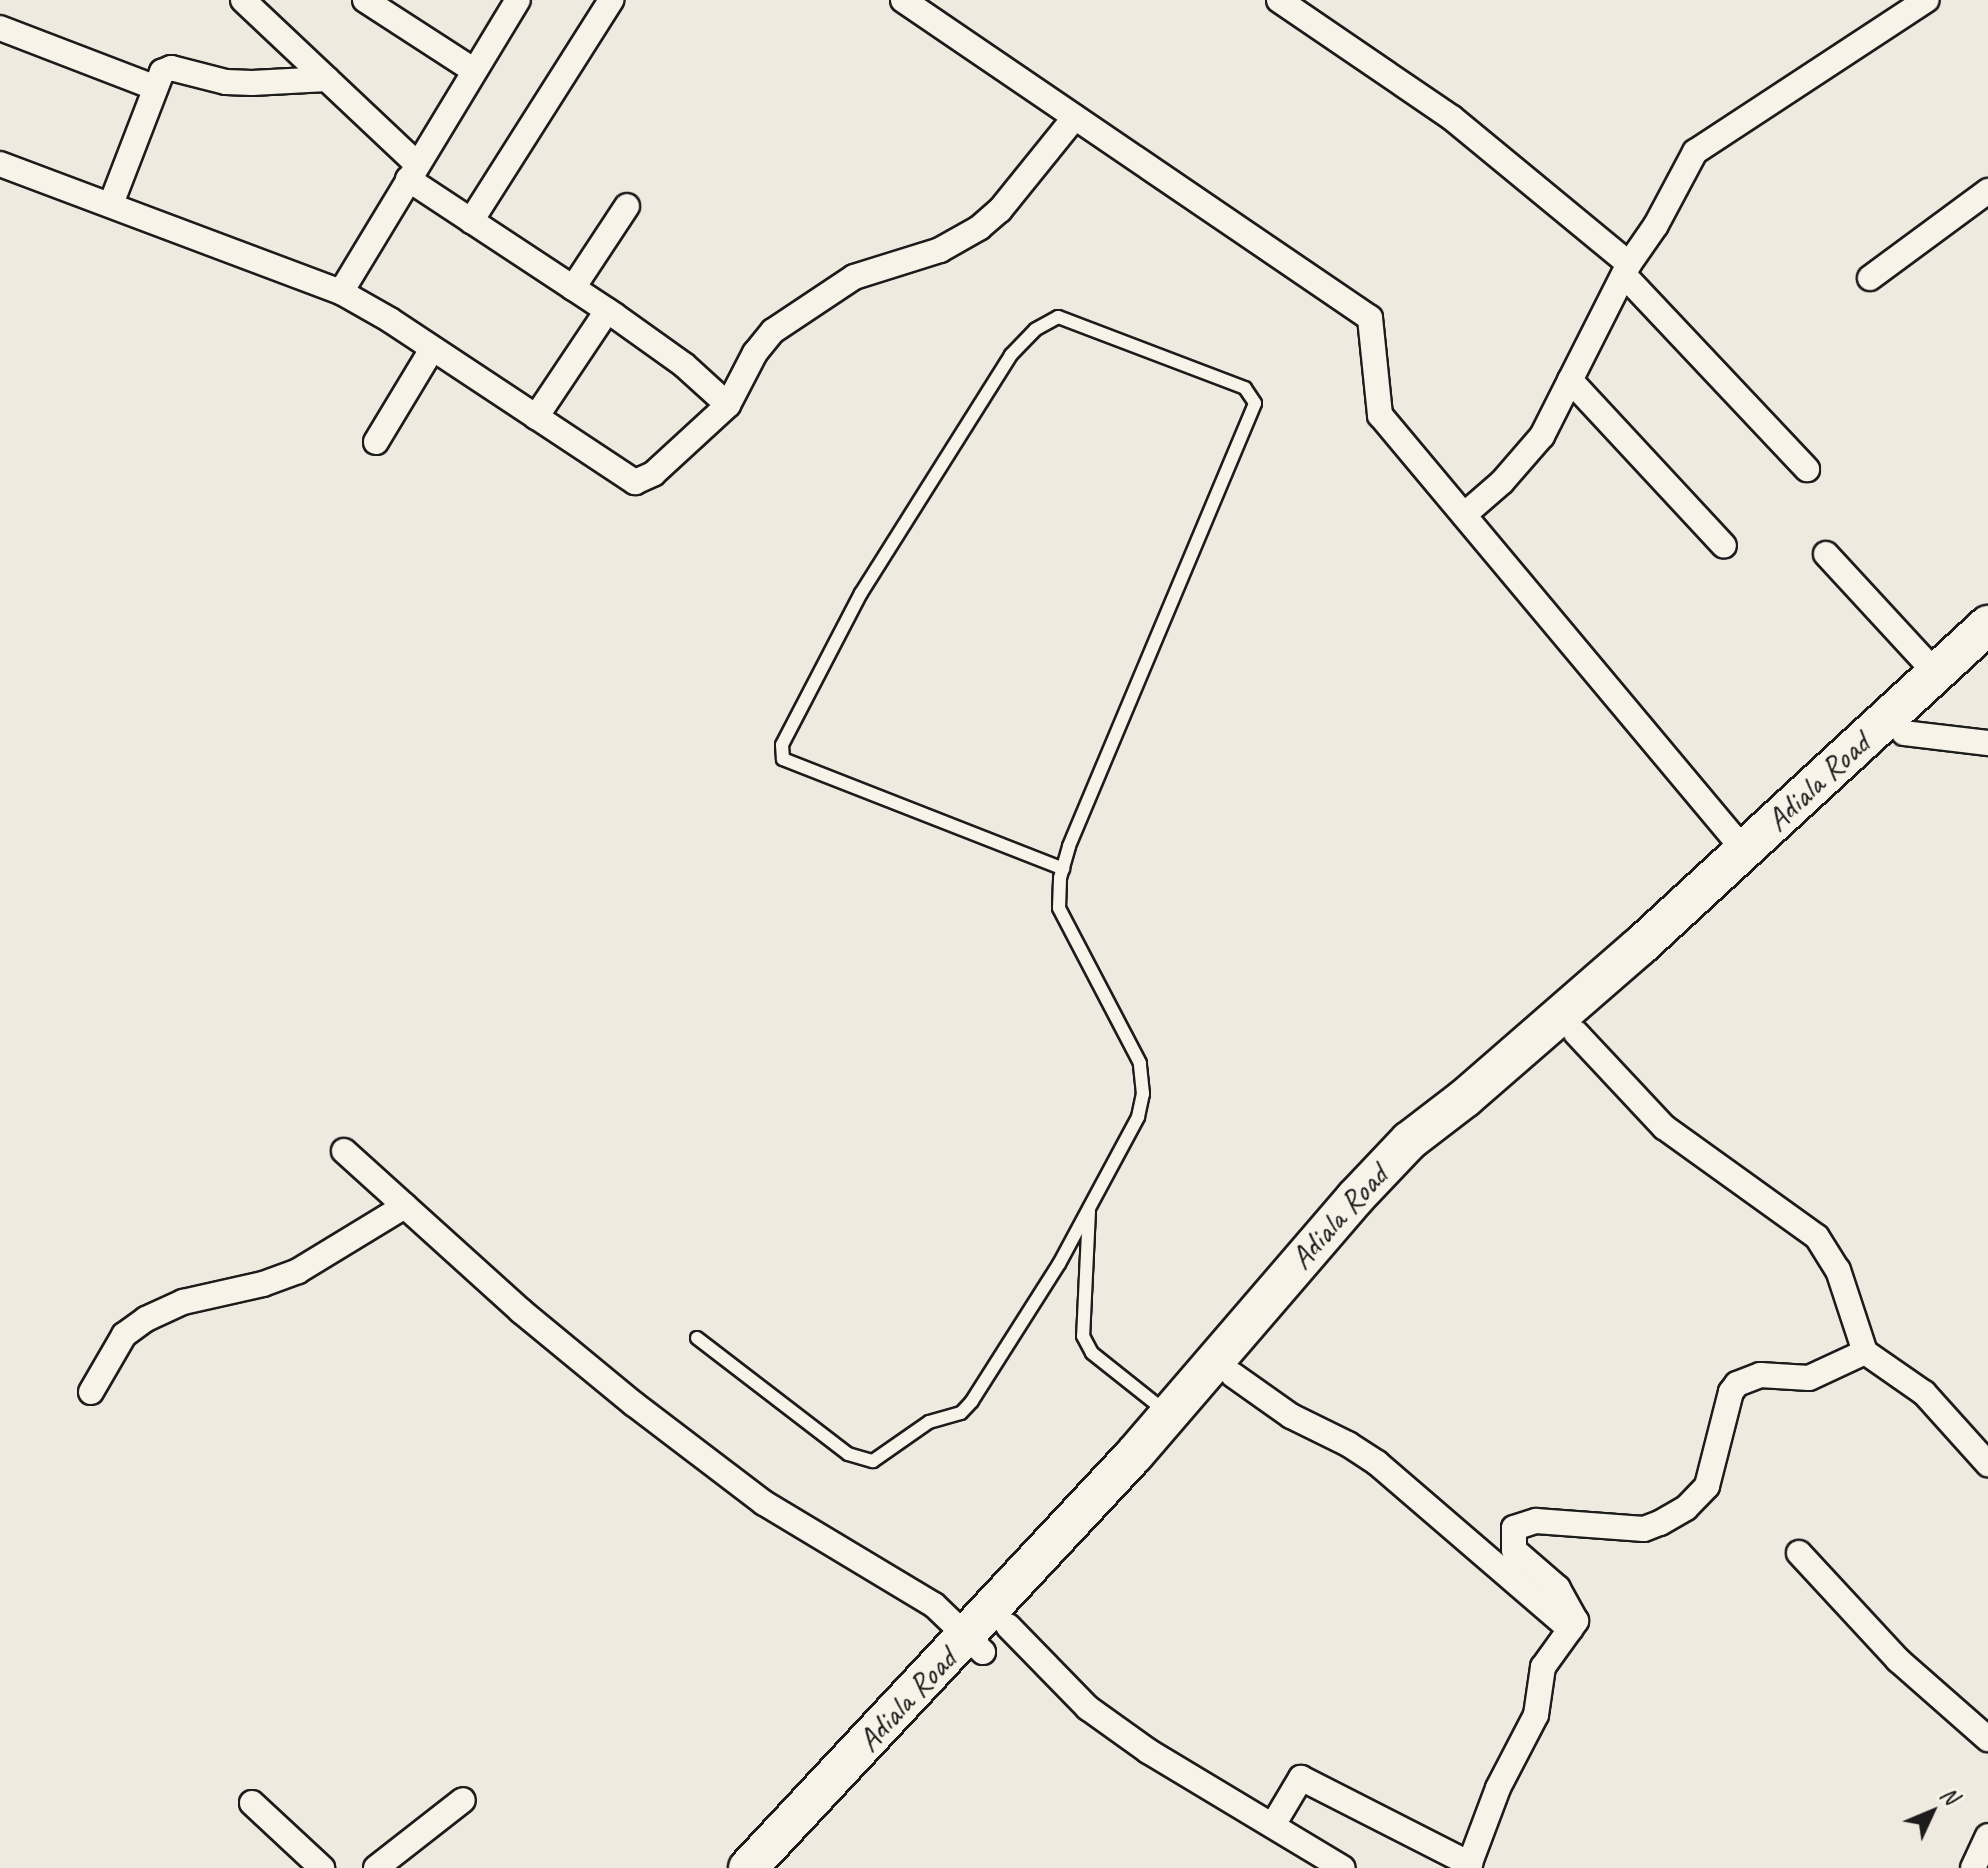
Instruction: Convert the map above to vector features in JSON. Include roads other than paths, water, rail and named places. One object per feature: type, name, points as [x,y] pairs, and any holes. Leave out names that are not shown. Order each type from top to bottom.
[{"type":"main road","name":"Adiala Road","points":[[780,1868],[986,1638],[1169,1414],[1346,1208],[1409,1141],[1465,1098],[1744,850],[1988,625]]},
{"type":"main road","name":"Adiala Road","points":[[748,1868],[986,1638],[1151,1470],[1424,1157],[1480,1116],[1576,1033],[1904,733],[1988,651]]},
{"type":"street","points":[[243,0],[327,79],[413,172],[471,221],[693,372],[728,405]]},
{"type":"street","points":[[365,0],[473,70]]},
{"type":"street","points":[[341,292],[518,0]]},
{"type":"street","points":[[471,221],[611,0]]},
{"type":"street","points":[[903,0],[1370,318],[1380,415],[1744,850]]},
{"type":"street","points":[[1279,0],[1452,118],[1626,269],[1807,469]]},
{"type":"street","points":[[1464,515],[1502,482],[1542,436],[1626,269],[1656,225],[1695,152],[1926,0]]},
{"type":"street","points":[[0,28],[154,87]]},
{"type":"street","points":[[111,204],[162,72],[171,68],[226,82],[327,79]]},
{"type":"street","points":[[0,164],[341,292],[635,482],[653,474],[728,405],[755,353],[773,331],[854,277],[940,250],[979,228],[1000,210],[1075,117]]},
{"type":"street","points":[[1870,278],[1988,191]]},
{"type":"street","points":[[573,288],[627,206]]},
{"type":"street","points":[[536,417],[607,311]]},
{"type":"street","points":[[376,442],[432,349]]},
{"type":"street","points":[[1570,380],[1724,546]]},
{"type":"street","points":[[1826,554],[1936,673]]},
{"type":"street","points":[[1904,733],[1988,743]]},
{"type":"street","points":[[1576,1033],[1664,1127],[1817,1237],[1838,1270],[1865,1352],[1924,1393],[1988,1464]]},
{"type":"street","points":[[344,1151],[521,1311],[634,1404],[764,1503],[986,1638],[1148,1751],[1343,1868]]},
{"type":"street","points":[[91,1392],[124,1335],[146,1319],[183,1302],[263,1284],[298,1271],[405,1206]]},
{"type":"street","points":[[1273,1825],[1301,1778],[1469,1866],[1498,1788],[1536,1715],[1543,1667],[1570,1629],[1575,1616],[1558,1588],[1514,1550],[1514,1528],[1536,1521],[1644,1529],[1660,1523],[1686,1508],[1707,1486],[1731,1392],[1737,1384],[1760,1375],[1809,1378],[1865,1352]]},
{"type":"street","points":[[1233,1375],[1291,1416],[1348,1444],[1377,1463],[1570,1629]]},
{"type":"street","points":[[1799,1553],[1898,1660],[1988,1739]]},
{"type":"street","points":[[376,1868],[463,1800]]},
{"type":"street","points":[[252,1803],[322,1868]]},
{"type":"street","points":[[1973,1868],[1988,1836]]},
{"type":"lane","points":[[697,1338],[848,1454],[873,1461],[929,1422],[961,1413],[972,1401],[1059,1264],[1138,1117],[1143,1094],[1140,1063],[1059,908],[1063,869],[1255,403],[1245,388],[1058,317],[1035,330],[1011,355],[861,593],[782,745],[783,759],[1063,869]]},
{"type":"lane","points":[[1089,1208],[1083,1336],[1092,1353],[1169,1414]]}]
